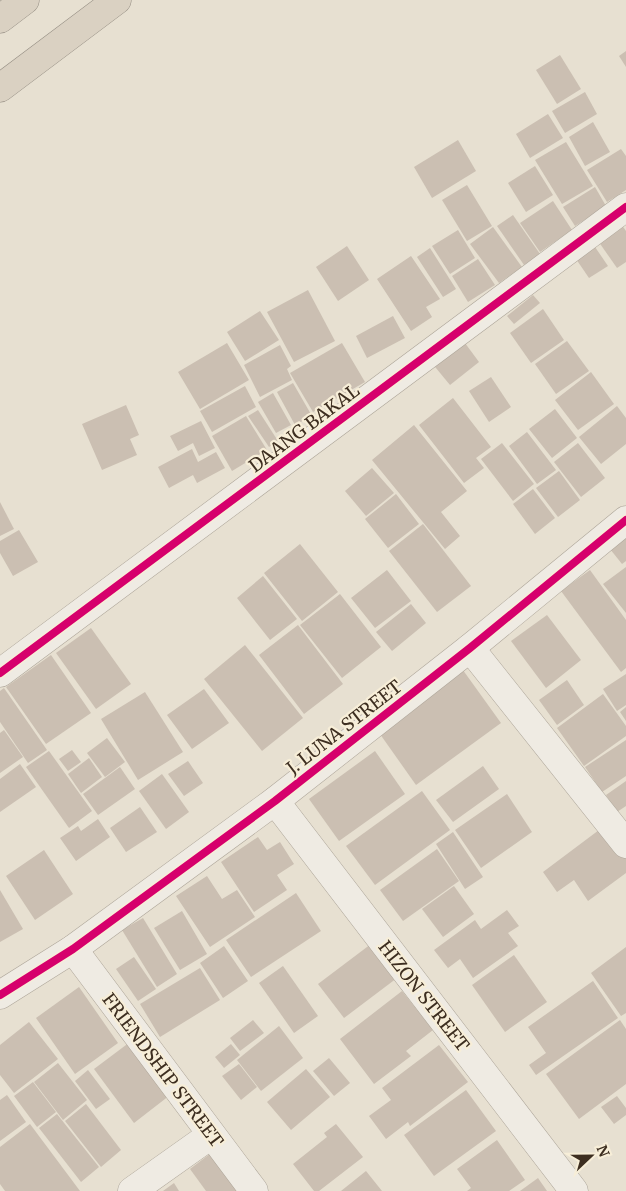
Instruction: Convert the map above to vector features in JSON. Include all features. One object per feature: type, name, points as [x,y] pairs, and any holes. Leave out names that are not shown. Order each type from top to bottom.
[{"type":"highway","points":[[0,19],[25,0]]},
{"type":"highway","points":[[0,88],[117,0]]},
{"type":"street","name":"DAANG BAKAL","points":[[0,673],[626,207]]},
{"type":"street","name":"J. LUNA STREET","points":[[0,996],[73,948],[274,801],[470,648],[626,520]]},
{"type":"street","points":[[470,648],[625,840]]},
{"type":"street","name":"HIZON STREET","points":[[274,801],[574,1191]]},
{"type":"street","name":"FRIENDSHIP STREET","points":[[73,948],[254,1191]]},
{"type":"street","points":[[132,1191],[211,1134]]},
{"type":"building","points":[[626,51],[626,67],[619,56]]},
{"type":"building","points":[[560,55],[581,89],[557,104],[536,70]]},
{"type":"building","points":[[585,92],[597,114],[565,133],[552,111]]},
{"type":"building","points":[[548,114],[563,138],[530,158],[516,134]]},
{"type":"building","points":[[593,122],[610,152],[585,166],[569,137]]},
{"type":"building","points":[[458,140],[476,171],[432,198],[414,167]]},
{"type":"building","points":[[566,142],[593,186],[562,204],[535,160]]},
{"type":"building","points":[[621,149],[626,156],[626,190],[607,202],[587,170]]},
{"type":"building","points":[[535,166],[553,195],[526,212],[508,183]]},
{"type":"building","points":[[467,185],[492,226],[467,241],[442,200]]},
{"type":"building","points":[[595,187],[606,206],[575,226],[563,207]]},
{"type":"building","points":[[553,201],[572,230],[540,252],[520,223]]},
{"type":"building","points":[[513,215],[540,254],[524,265],[497,226]]},
{"type":"building","points":[[619,221],[626,231],[626,262],[617,268],[596,238]]},
{"type":"building","points":[[493,227],[522,267],[499,283],[470,244]]},
{"type":"building","points":[[458,230],[475,258],[450,274],[432,246]]},
{"type":"building","points":[[593,244],[608,266],[589,278],[574,256]]},
{"type":"building","points":[[347,246],[369,280],[338,301],[316,267]]},
{"type":"building","points":[[430,248],[456,289],[443,297],[417,257]]},
{"type":"building","points":[[411,256],[440,299],[426,307],[432,317],[411,331],[377,279]]},
{"type":"building","points":[[478,259],[495,285],[468,302],[452,276]]},
{"type":"building","points":[[308,290],[335,341],[294,362],[267,312]]},
{"type":"building","points":[[533,295],[540,303],[514,324],[507,316]]},
{"type":"building","points":[[543,309],[564,340],[531,363],[510,333]]},
{"type":"building","points":[[260,311],[279,340],[245,361],[227,332]]},
{"type":"building","points":[[393,316],[405,338],[367,358],[356,336]]},
{"type":"building","points":[[462,339],[479,362],[450,385],[431,362]]},
{"type":"building","points":[[567,341],[589,371],[556,394],[535,364]]},
{"type":"building","points":[[227,343],[249,380],[200,409],[178,372]]},
{"type":"building","points":[[342,343],[365,382],[313,412],[290,373]]},
{"type":"building","points":[[280,345],[291,366],[287,369],[292,380],[260,397],[244,365]]},
{"type":"building","points":[[591,372],[614,404],[578,430],[555,400]]},
{"type":"building","points":[[491,377],[511,407],[489,422],[469,391]]},
{"type":"building","points":[[293,383],[312,416],[295,425],[277,392]]},
{"type":"building","points":[[245,386],[256,407],[212,432],[200,411]]},
{"type":"building","points":[[273,393],[291,425],[276,433],[258,402]]},
{"type":"building","points":[[453,398],[491,447],[476,458],[484,468],[464,483],[419,425]]},
{"type":"building","points":[[126,405],[139,435],[130,439],[137,455],[102,470],[82,424]]},
{"type":"building","points":[[617,406],[626,418],[626,444],[601,464],[579,437]]},
{"type":"building","points":[[555,409],[577,438],[552,458],[529,429]]},
{"type":"building","points":[[258,410],[278,441],[269,447],[248,416]]},
{"type":"building","points":[[246,416],[267,450],[232,471],[212,436]]},
{"type":"building","points":[[201,421],[215,448],[199,456],[193,443],[178,451],[170,436]]},
{"type":"building","points":[[414,425],[467,491],[441,512],[460,536],[445,549],[372,460]]},
{"type":"building","points":[[527,432],[556,470],[537,484],[509,446]]},
{"type":"building","points":[[502,443],[534,484],[513,501],[481,459]]},
{"type":"building","points":[[578,443],[605,478],[581,497],[554,462]]},
{"type":"building","points":[[192,449],[198,462],[216,452],[225,468],[197,483],[193,475],[169,488],[158,467]]},
{"type":"building","points":[[372,468],[394,493],[366,516],[345,491]]},
{"type":"building","points":[[559,471],[580,500],[558,517],[536,488]]},
{"type":"building","points":[[533,489],[555,518],[535,534],[513,504]]},
{"type":"building","points":[[396,494],[419,524],[388,548],[365,519]]},
{"type":"building","points":[[0,502],[14,529],[0,536]]},
{"type":"building","points":[[423,524],[471,586],[437,612],[389,551]]},
{"type":"building","points":[[19,530],[38,562],[13,576],[0,553],[0,541]]},
{"type":"building","points":[[626,535],[626,561],[622,564],[606,544]]},
{"type":"building","points":[[300,544],[338,592],[302,621],[264,573]]},
{"type":"building","points":[[626,567],[626,613],[603,584]]},
{"type":"building","points":[[387,570],[411,601],[375,628],[351,598]]},
{"type":"building","points":[[590,570],[626,620],[626,668],[621,672],[561,591]]},
{"type":"building","points":[[263,576],[297,619],[270,640],[237,598]]},
{"type":"building","points":[[340,594],[381,647],[342,678],[300,625]]},
{"type":"building","points":[[411,604],[426,623],[392,651],[376,632]]},
{"type":"building","points":[[547,615],[581,660],[546,688],[511,641]]},
{"type":"building","points":[[298,625],[343,684],[304,714],[259,655]]},
{"type":"building","points":[[91,628],[131,684],[96,709],[56,653]]},
{"type":"building","points":[[245,645],[303,718],[262,751],[204,679]]},
{"type":"building","points":[[51,655],[91,713],[46,744],[6,687]]},
{"type":"building","points":[[460,666],[501,723],[416,785],[375,727]]},
{"type":"building","points":[[626,674],[626,705],[617,711],[603,689]]},
{"type":"building","points":[[567,680],[584,705],[557,725],[539,700]]},
{"type":"building","points":[[4,688],[47,750],[28,763],[0,722],[0,691]]},
{"type":"building","points":[[204,689],[229,723],[192,749],[167,715]]},
{"type":"building","points":[[145,692],[183,752],[138,780],[101,719]]},
{"type":"building","points":[[603,694],[626,726],[626,736],[584,766],[557,728]]},
{"type":"building","points":[[626,707],[626,721],[620,712]]},
{"type":"building","points":[[4,730],[23,757],[0,773],[0,733]]},
{"type":"building","points":[[107,738],[125,762],[105,777],[87,753]]},
{"type":"building","points":[[626,740],[626,776],[602,792],[585,767]]},
{"type":"building","points":[[72,750],[81,762],[68,771],[59,759]]},
{"type":"building","points":[[49,751],[92,811],[69,828],[26,767]]},
{"type":"building","points":[[375,751],[405,794],[339,841],[309,799]]},
{"type":"building","points":[[89,758],[102,777],[81,793],[68,774]]},
{"type":"building","points":[[188,761],[203,783],[184,796],[168,774]]},
{"type":"building","points":[[20,764],[36,787],[0,812],[0,779]]},
{"type":"building","points":[[483,766],[499,789],[453,822],[436,800]]},
{"type":"building","points":[[120,767],[135,789],[98,815],[83,794]]},
{"type":"building","points":[[162,774],[189,812],[166,829],[139,791]]},
{"type":"building","points":[[626,781],[626,806],[617,812],[606,795]]},
{"type":"building","points":[[422,791],[450,830],[375,885],[346,846]]},
{"type":"building","points":[[507,794],[532,832],[481,868],[455,830]]},
{"type":"building","points":[[140,807],[157,832],[126,852],[110,828]]},
{"type":"building","points":[[98,819],[110,837],[76,861],[60,838],[78,826],[81,831]]},
{"type":"building","points":[[603,827],[626,859],[626,873],[588,901],[574,880],[557,892],[543,872]]},
{"type":"building","points":[[453,832],[483,877],[465,889],[436,844]]},
{"type":"building","points":[[258,837],[267,850],[280,842],[294,864],[277,875],[287,890],[254,912],[221,862]]},
{"type":"building","points":[[437,849],[459,881],[403,921],[380,890]]},
{"type":"building","points":[[44,850],[73,894],[35,920],[6,876]]},
{"type":"building","points":[[207,876],[222,899],[237,890],[255,917],[210,947],[176,896]]},
{"type":"building","points":[[454,886],[474,914],[443,937],[422,909]]},
{"type":"building","points":[[0,890],[23,929],[0,942]]},
{"type":"building","points":[[296,893],[321,931],[251,977],[226,940]]},
{"type":"building","points":[[507,910],[519,926],[508,933],[518,946],[473,978],[460,959],[448,968],[434,950],[475,920],[481,929]]},
{"type":"building","points":[[182,911],[207,954],[180,970],[154,928]]},
{"type":"building","points":[[143,918],[177,974],[157,987],[122,930]]},
{"type":"building","points":[[371,944],[397,978],[344,1018],[318,984]]},
{"type":"building","points":[[224,946],[248,981],[223,998],[200,963]]},
{"type":"building","points":[[626,947],[626,1013],[621,1016],[591,973]]},
{"type":"building","points":[[514,955],[547,1002],[505,1032],[472,985]]},
{"type":"building","points":[[134,957],[156,989],[138,1001],[116,969]]},
{"type":"building","points":[[283,966],[318,1016],[294,1033],[259,983]]},
{"type":"building","points":[[200,968],[220,1000],[160,1037],[140,1004]]},
{"type":"building","points":[[593,981],[618,1018],[536,1075],[529,1065],[546,1053],[528,1027]]},
{"type":"building","points":[[79,987],[118,1043],[75,1074],[36,1018]]},
{"type":"building","points":[[402,991],[433,1030],[406,1051],[411,1056],[374,1084],[340,1039]]},
{"type":"building","points":[[253,1020],[264,1033],[240,1051],[230,1038]]},
{"type":"building","points":[[620,1020],[626,1029],[626,1084],[579,1119],[546,1074]]},
{"type":"building","points":[[29,1022],[58,1059],[14,1093],[0,1075],[0,1045]]},
{"type":"building","points":[[279,1026],[303,1058],[261,1091],[237,1060]]},
{"type":"building","points":[[134,1039],[174,1092],[134,1123],[94,1069]]},
{"type":"building","points":[[231,1044],[240,1055],[224,1068],[215,1057]]},
{"type":"building","points":[[439,1045],[468,1082],[410,1126],[408,1122],[386,1139],[369,1116],[391,1100],[382,1088]]},
{"type":"building","points":[[329,1058],[350,1083],[334,1096],[313,1071]]},
{"type":"building","points":[[58,1063],[87,1100],[63,1120],[34,1082]]},
{"type":"building","points":[[239,1064],[257,1087],[241,1100],[222,1076]]},
{"type":"building","points":[[306,1069],[330,1097],[291,1130],[267,1102]]},
{"type":"building","points":[[88,1070],[110,1099],[96,1109],[75,1081]]},
{"type":"building","points":[[33,1082],[56,1112],[37,1127],[14,1096]]},
{"type":"building","points":[[466,1090],[496,1131],[434,1176],[404,1135]]},
{"type":"building","points":[[7,1095],[26,1122],[0,1141],[0,1100]]},
{"type":"building","points":[[617,1096],[626,1108],[626,1115],[614,1124],[601,1107]]},
{"type":"building","points":[[86,1104],[121,1150],[101,1167],[65,1121]]},
{"type":"building","points":[[57,1114],[99,1167],[81,1182],[39,1128]]},
{"type":"building","points":[[30,1124],[80,1191],[5,1191],[0,1184],[0,1147]]},
{"type":"building","points":[[336,1124],[363,1157],[319,1191],[314,1191],[293,1164],[327,1137],[324,1133]]},
{"type":"building","points":[[497,1140],[525,1180],[509,1191],[467,1191],[471,1188],[457,1169]]},
{"type":"building","points":[[219,1147],[237,1191],[206,1191],[190,1169]]},
{"type":"building","points":[[366,1171],[382,1191],[341,1191]]},
{"type":"building","points":[[538,1178],[547,1191],[520,1191]]},
{"type":"building","points":[[174,1183],[179,1191],[163,1191]]},
{"type":"cycle path","points":[[0,673],[626,207]]},
{"type":"cycle path","points":[[0,995],[73,949],[275,801],[470,648],[626,520]]}]
